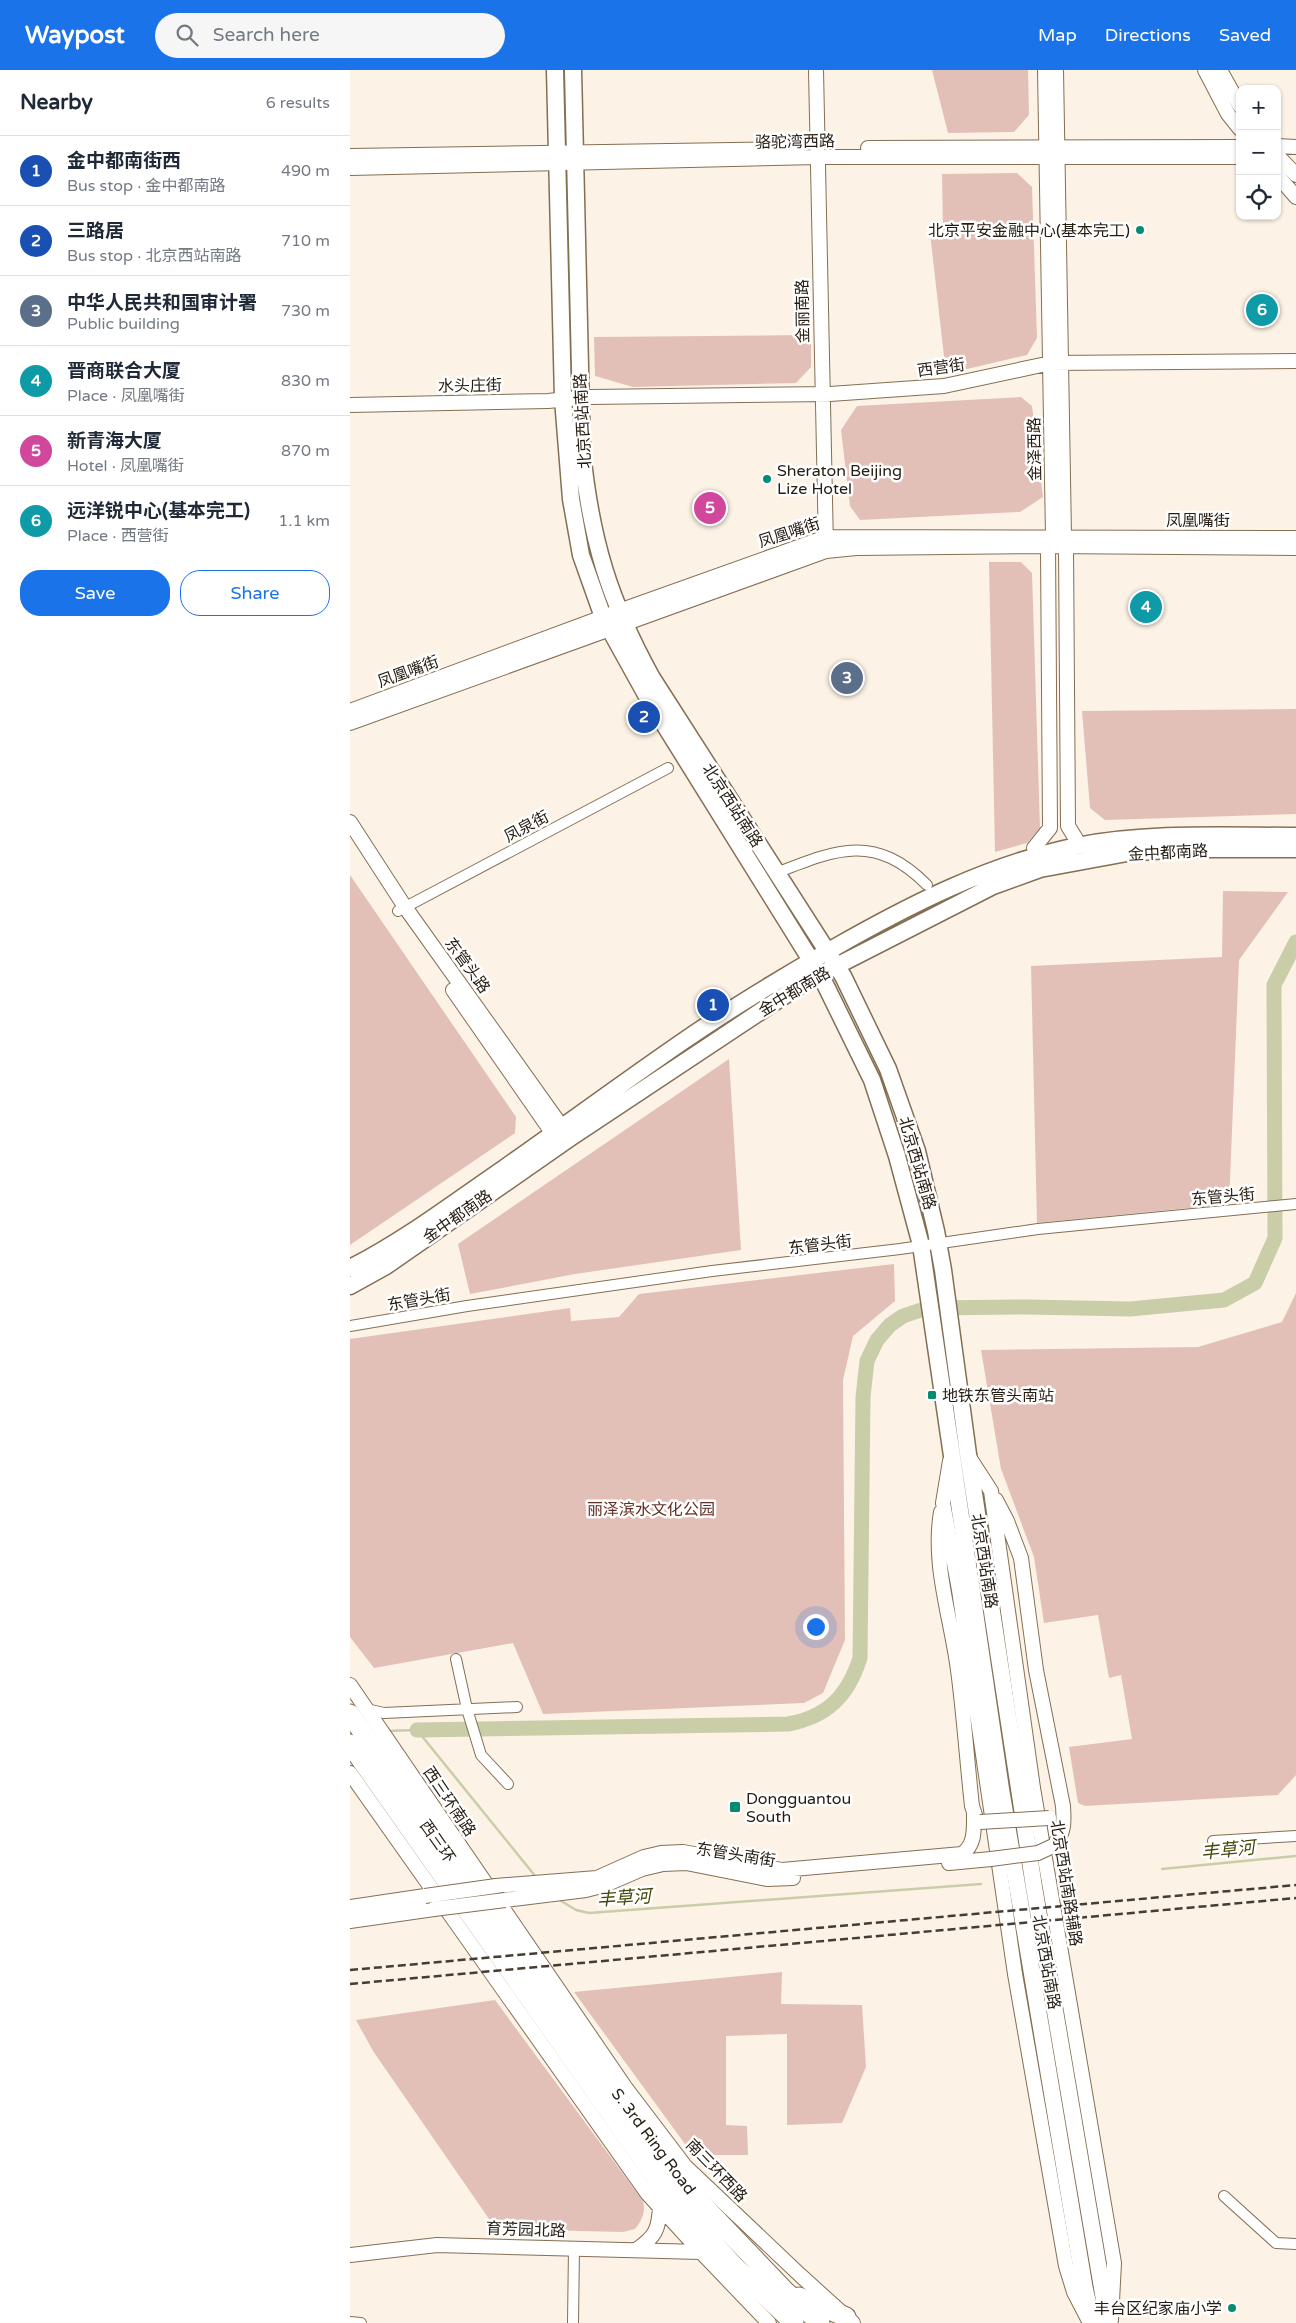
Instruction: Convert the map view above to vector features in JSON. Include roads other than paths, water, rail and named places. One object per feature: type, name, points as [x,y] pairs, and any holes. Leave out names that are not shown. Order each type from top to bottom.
[{"type":"highway","name":"西三环","points":[[362,1727],[517,1968]]},
{"type":"highway","name":"S. 3rd Ring Road","points":[[517,1968],[678,2178],[785,2291],[820,2323]]},
{"type":"highway","name":"S. 3rd Ring Road","points":[[517,1968],[666,2192],[735,2267],[794,2323]]},
{"type":"highway","points":[[785,2291],[850,2320]]},
{"type":"main road","name":"北京西站南路","points":[[555,70],[563,399],[573,518],[586,574],[850,988],[891,1076],[916,1151],[939,1242],[953,1336],[960,1455],[1015,1879],[1091,2323]]},
{"type":"main road","name":"北京西站南路","points":[[572,70],[585,398],[582,452],[590,517],[614,620],[649,700],[816,968],[872,1080],[897,1156],[921,1246],[936,1339],[960,1455],[1110,2323]]},
{"type":"main road","name":"金中都南路","points":[[350,1286],[386,1266],[578,1132],[794,989],[816,968],[828,951],[905,908],[974,877],[1020,861],[1077,846],[1129,838],[1296,836]]},
{"type":"main road","name":"金中都南路","points":[[350,1268],[419,1227],[720,1016],[816,968],[837,965],[993,886],[1040,870],[1098,857],[1150,851],[1296,849]]},
{"type":"street","name":"金丽南路","points":[[816,70],[820,153],[829,544]]},
{"type":"street","name":"金丽南路","points":[[820,153],[822,70]]},
{"type":"street","name":"金泽西路","points":[[1045,70],[1052,152],[1058,541],[1068,826],[1076,839]]},
{"type":"street","name":"金泽西路","points":[[1052,152],[1056,70]]},
{"type":"street","points":[[1205,70],[1228,114],[1236,124]]},
{"type":"street","points":[[1220,70],[1236,99]]},
{"type":"street","name":"骆驼湾西路","points":[[350,156],[574,158],[820,153],[1052,152],[1236,146]]},
{"type":"street","points":[[1281,153],[1296,146]]},
{"type":"street","name":"骆驼湾西路","points":[[1052,152],[1236,158]]},
{"type":"street","points":[[1281,155],[1296,158]]},
{"type":"street","name":"骆驼湾西路","points":[[350,168],[558,158]]},
{"type":"street","points":[[1281,158],[1296,175]]},
{"type":"street","points":[[1281,180],[1296,197]]},
{"type":"street","name":"西营街","points":[[585,398],[826,394],[944,386],[1056,363],[1296,361]]},
{"type":"street","name":"水头庄街","points":[[350,406],[585,398]]},
{"type":"street","name":"凤凰嘴街","points":[[350,711],[829,544],[1296,538]]},
{"type":"street","name":"金泽西路","points":[[1034,848],[1050,828],[1058,541]]},
{"type":"street","name":"凤凰嘴街","points":[[1058,541],[1296,548]]},
{"type":"street","name":"凤凰嘴街","points":[[350,723],[614,620]]},
{"type":"street","name":"凤泉街","points":[[401,909],[668,768]]},
{"type":"street","name":"东管头路","points":[[350,822],[401,909]]},
{"type":"street","name":"东管头路","points":[[350,838],[557,1130]]},
{"type":"street","points":[[776,873],[817,857],[846,849],[867,851],[891,857],[910,867],[927,885]]},
{"type":"street","name":"东管头街","points":[[350,1326],[466,1306],[702,1272],[775,1265],[939,1242],[1150,1217],[1293,1204]]},
{"type":"street","points":[[960,1455],[943,1504],[959,1590],[1015,1974],[1064,2256],[1074,2292],[1091,2323]]},
{"type":"street","name":"北京西站南路辅路","points":[[960,1455],[991,1491],[1033,1788],[1114,2263],[1110,2323]]},
{"type":"street","name":"东管头南街","points":[[350,1907],[496,1886],[532,1883],[559,1888],[596,1888],[642,1869],[663,1864],[686,1863],[767,1879],[991,1860],[1038,1852],[1053,1846],[1064,1828],[1063,1809],[1056,1764],[1036,1670],[1021,1558],[1008,1521],[991,1491]]},
{"type":"street","name":"东管头南街","points":[[350,1921],[543,1895],[559,1888],[597,1878],[644,1857],[662,1852],[683,1852],[782,1870],[962,1854],[969,1849],[977,1819],[958,1670],[938,1558],[938,1532],[943,1504]]},
{"type":"street","points":[[456,1659],[467,1709],[481,1755],[508,1784]]},
{"type":"street","name":"西三环南路","points":[[350,1685],[362,1727],[388,1741],[562,1996]]},
{"type":"street","points":[[362,1727],[384,1713],[517,1707]]},
{"type":"street","points":[[350,1773],[615,2148],[660,2206],[769,2323]]},
{"type":"street","points":[[977,1819],[1049,1818],[1058,1815],[1063,1809]]},
{"type":"street","points":[[1213,1841],[1296,1836]]},
{"type":"street","name":"南三环西路","points":[[562,1996],[625,2087],[686,2166],[850,2320]]},
{"type":"street","points":[[1224,2196],[1276,2243],[1296,2244]]},
{"type":"street","points":[[636,2250],[648,2242],[658,2227],[660,2206]]},
{"type":"street","name":"育芳园北路","points":[[350,2255],[437,2245],[701,2252]]},
{"type":"street","points":[[573,2323],[574,2248]]},
{"type":"street","points":[[350,2322],[362,2323]]},
{"type":"waterway","points":[[417,1730],[788,1724],[814,1716],[834,1703],[849,1683],[860,1658],[863,1397],[867,1361],[877,1340],[890,1325],[903,1316],[927,1308],[1130,1309],[1224,1300],[1255,1283],[1275,1238],[1274,985],[1296,942]]},
{"type":"waterway","name":"丰草河","points":[[386,1731],[417,1730],[536,1877]]},
{"type":"waterway","name":"丰草河","points":[[1162,1869],[1296,1856]]},
{"type":"waterway","name":"丰草河","points":[[558,1899],[576,1910],[589,1913],[981,1884]]},
{"type":"railway","points":[[350,1970],[1296,1885]]},
{"type":"railway","points":[[350,1984],[1296,1898]]},
{"type":"place","name":"北京平安金融中心(基本完工)","points":[[1140,230]]},
{"type":"place","name":"远洋锐中心(基本完工)","points":[[1262,310]]},
{"type":"place","name":"Sheraton Beijing Lize Hotel","points":[[767,479]]},
{"type":"place","name":"新青海大厦","points":[[710,508]]},
{"type":"place","name":"晋商联合大厦","points":[[1146,607]]},
{"type":"place","name":"中华人民共和国审计署","points":[[847,678]]},
{"type":"place","name":"三路居","points":[[644,717]]},
{"type":"place","name":"金中都南街西","points":[[713,1005]]},
{"type":"place","name":"地铁东管头南站","points":[[932,1395]]},
{"type":"place","name":"Dongguantou South","points":[[735,1807]]},
{"type":"place","name":"丰台区纪家庙小学","points":[[1232,2308]]},
{"type":"park label","name":"丽泽滨水文化公园","points":[[651,1509]]}]
